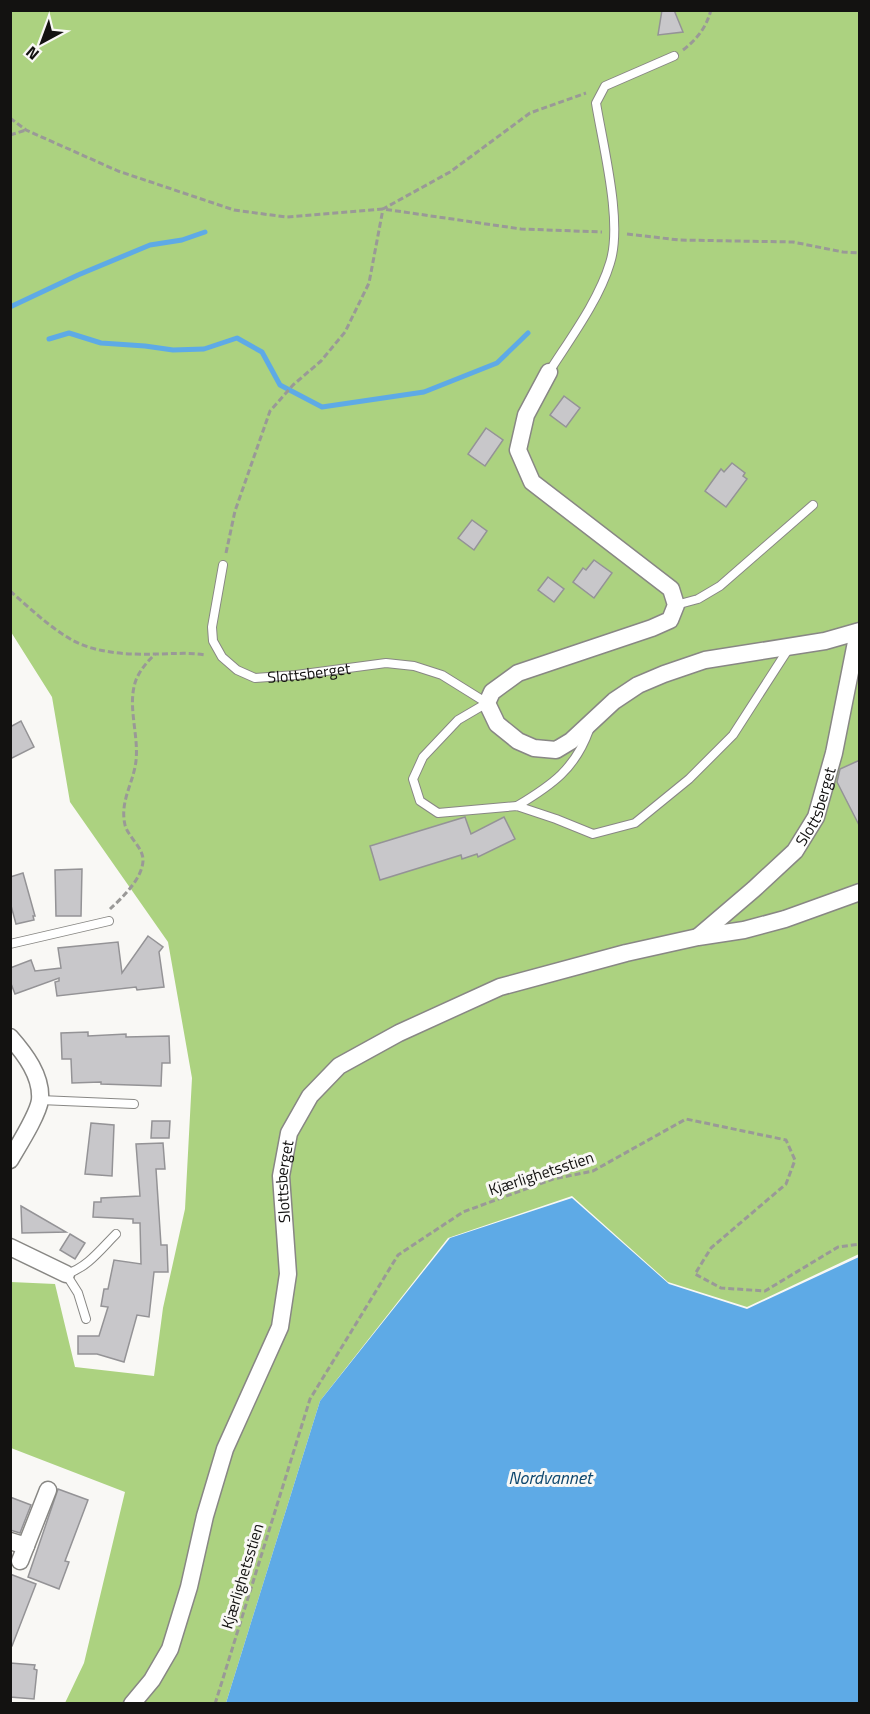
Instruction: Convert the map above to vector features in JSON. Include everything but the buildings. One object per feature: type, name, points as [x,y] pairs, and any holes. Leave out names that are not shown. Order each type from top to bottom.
[{"type":"street","points":[[549,372],[526,415],[518,450],[532,482],[671,589],[676,604]]},
{"type":"street","name":"Slottsberget","points":[[676,604],[670,620],[652,628],[518,673],[492,692],[487,703],[497,724],[518,741],[534,748],[556,750],[571,741],[614,701],[638,685],[664,674],[705,660],[825,641],[859,632],[834,753],[816,817],[795,851],[698,936]]},
{"type":"street","name":"Slottsberget","points":[[132,1704],[152,1680],[170,1649],[189,1587],[205,1516],[225,1449],[280,1327],[288,1274],[281,1176],[289,1133],[310,1096],[339,1066],[399,1033],[500,987],[698,936],[744,930],[785,919],[860,892]]},
{"type":"street","points":[[10,1037],[24,1052],[35,1073],[40,1100],[10,1160]]},
{"type":"street","points":[[10,1247],[66,1274]]},
{"type":"street","points":[[19,1549],[48,1490]]},
{"type":"lane","points":[[549,372],[590,308],[610,263],[615,232],[596,104],[604,86],[674,56]]},
{"type":"lane","points":[[676,604],[698,599],[720,586],[813,505]]},
{"type":"lane","points":[[222,657],[213,641],[212,627],[223,565]]},
{"type":"lane","name":"Slottsberget","points":[[222,657],[237,670],[255,678],[386,663],[414,666],[442,675],[487,703],[458,720],[423,757],[413,779],[420,801],[438,813],[517,806],[593,834],[635,823],[689,779],[733,735],[790,647]]},
{"type":"lane","name":"Slottsberget","points":[[517,806],[545,789],[566,770],[581,751],[592,721]]},
{"type":"lane","points":[[10,944],[109,921]]},
{"type":"lane","points":[[40,1100],[134,1104]]},
{"type":"lane","points":[[86,1319],[78,1293],[66,1274],[74,1272],[90,1260],[116,1234]]},
{"type":"path","points":[[674,56],[693,42],[707,25],[711,10]]},
{"type":"path","points":[[383,209],[450,172],[530,113],[604,86]]},
{"type":"path","points":[[10,118],[26,130],[118,171],[234,210],[286,217],[383,209],[521,229],[615,232],[679,240],[794,242],[843,252],[860,253]]},
{"type":"path","points":[[10,135],[26,130]]},
{"type":"path","points":[[223,565],[235,511],[270,411],[293,385],[321,361],[345,332],[369,283],[383,209]]},
{"type":"path","points":[[10,591],[73,641],[93,648],[154,654],[191,653],[222,657]]},
{"type":"path","points":[[96,923],[130,890],[143,864],[144,857],[126,827],[123,813],[126,795],[136,766],[133,699],[135,682],[141,669],[154,654]]},
{"type":"path","name":"Kjærlighetsstien","points":[[215,1704],[310,1399],[398,1255],[463,1212],[553,1179],[593,1171],[686,1119],[786,1140],[795,1160],[786,1184],[711,1248],[695,1274],[721,1288],[765,1291],[838,1247],[860,1244]]},
{"type":"green space","points":[[11,11],[859,11],[859,1254],[747,1307],[668,1282],[572,1196],[448,1238],[320,1401],[226,1703],[65,1703],[84,1663],[125,1492],[11,1448],[11,1282],[55,1284],[75,1367],[154,1376],[163,1308],[185,1209],[192,1078],[168,942],[70,802],[52,697],[11,632]]},
{"type":"water","name":"Nordvannet","points":[[572,1198],[669,1284],[747,1309],[859,1257],[859,1703],[226,1703],[320,1401],[450,1238]]},
{"type":"waterway","points":[[10,307],[150,245],[182,240],[205,232]]},
{"type":"waterway","points":[[49,339],[69,333],[101,343],[173,350],[204,349],[237,338],[262,352],[280,385],[322,407],[424,392],[497,363],[528,333]]}]
